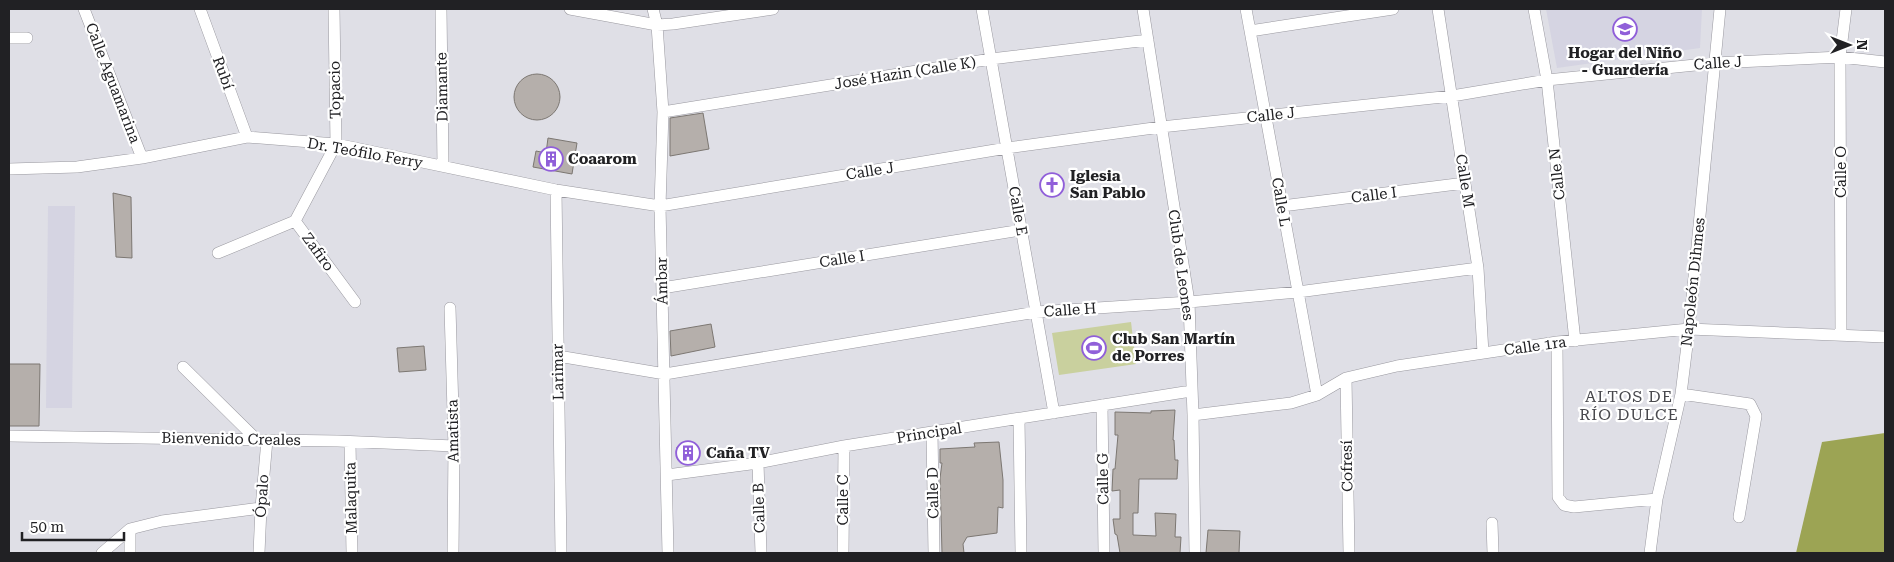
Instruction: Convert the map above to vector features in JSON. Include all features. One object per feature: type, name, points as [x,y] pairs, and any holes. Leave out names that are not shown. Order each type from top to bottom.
[{"type":"street","name":"Calle Aguamarina","points":[[84,9],[142,158]]},
{"type":"street","name":"Rubí","points":[[200,9],[247,137]]},
{"type":"street","name":"Topacio","points":[[295,221],[336,144],[334,9]]},
{"type":"street","name":"Diamante","points":[[441,9],[443,166]]},
{"type":"street","points":[[570,9],[657,25],[773,9]]},
{"type":"street","name":"Ámbar","points":[[653,9],[657,25],[663,112],[660,206],[668,553]]},
{"type":"street","name":"Calle E","points":[[982,9],[1054,413]]},
{"type":"street","name":"Club de Leones","points":[[1142,9],[1189,302],[1195,553]]},
{"type":"street","name":"Calle L","points":[[1246,9],[1317,395]]},
{"type":"street","points":[[1250,32],[1393,9]]},
{"type":"street","name":"Calle M","points":[[1438,9],[1478,268],[1483,353]]},
{"type":"street","name":"Calle N","points":[[1534,9],[1547,80],[1575,341]]},
{"type":"street","name":"Napoleón Dihmes","points":[[1650,553],[1658,499],[1681,394],[1720,9]]},
{"type":"street","name":"Calle O","points":[[1841,335],[1840,57],[1846,9]]},
{"type":"street","points":[[9,38],[26,38]]},
{"type":"street","name":"José Hazin (Calle K)","points":[[663,112],[991,59],[1148,40]]},
{"type":"street","name":"Calle J","points":[[660,206],[1007,148],[1161,127],[1452,96],[1547,80],[1715,62],[1840,57],[1885,62]]},
{"type":"street","name":"Dr. Teófilo Ferry","points":[[9,168],[77,167],[142,158],[247,137],[336,144],[556,190],[660,206]]},
{"type":"street","name":"Calle I","points":[[1282,206],[1465,183]]},
{"type":"street","name":"Larimar","points":[[556,190],[561,553]]},
{"type":"street","name":"Zafiro","points":[[218,253],[295,221],[355,302]]},
{"type":"street","name":"Calle I","points":[[662,288],[1022,230]]},
{"type":"street","name":"Calle H","points":[[558,356],[665,374],[1036,312],[1189,302],[1298,292],[1478,268]]},
{"type":"street","name":"Amatista","points":[[450,308],[454,446],[453,553]]},
{"type":"street","name":"Calle 1ra","points":[[1193,415],[1291,403],[1317,395],[1346,378],[1397,366],[1557,342],[1689,329],[1885,337]]},
{"type":"street","points":[[1557,342],[1558,497],[1564,505],[1574,507],[1658,499]]},
{"type":"street","points":[[183,367],[262,440]]},
{"type":"street","name":"Cofresí","points":[[1346,378],[1349,553]]},
{"type":"street","name":"Principal","points":[[667,475],[758,463],[844,446],[1191,391]]},
{"type":"street","points":[[1681,394],[1750,404],[1756,416],[1739,517]]},
{"type":"street","name":"Calle G","points":[[1102,405],[1104,553]]},
{"type":"street","points":[[1019,418],[1021,553]]},
{"type":"street","name":"Calle D","points":[[932,432],[934,553]]},
{"type":"street","name":"Bienvenido Creales","points":[[9,436],[262,440],[454,446]]},
{"type":"street","name":"Ópalo","points":[[259,553],[262,440]]},
{"type":"street","name":"Malaquita","points":[[350,442],[352,553]]},
{"type":"street","name":"Calle C","points":[[843,553],[844,446]]},
{"type":"street","name":"Calle B","points":[[758,463],[761,553]]},
{"type":"street","points":[[102,553],[130,529],[162,521],[261,508]]},
{"type":"street","points":[[1492,523],[1492,553]]},
{"type":"street","points":[[130,529],[130,553]]},
{"type":"shaded area","name":"Hogar del Niño - Guardería","points":[[1546,9],[1702,9],[1700,48],[1557,68]]},
{"type":"shaded area","points":[[48,206],[75,206],[72,408],[46,408]]},
{"type":"green space","name":"Club San Martín de Porres","points":[[1131,322],[1136,364],[1059,375],[1052,333]]},
{"type":"green space","points":[[1885,433],[1885,553],[1796,553],[1822,442]]},
{"type":"building","points":[[542,74],[546,75],[556,84],[559,88],[559,106],[550,116],[542,120],[532,120],[524,116],[515,106],[514,92],[518,84],[528,75]]},
{"type":"building","points":[[703,113],[709,149],[670,156],[670,118]]},
{"type":"building","name":"Coaarom","points":[[548,138],[577,143],[572,174],[533,167],[536,151],[546,153]]},
{"type":"building","points":[[113,193],[131,197],[132,258],[116,257]]},
{"type":"building","points":[[711,324],[715,347],[671,356],[670,331]]},
{"type":"building","points":[[424,346],[426,370],[399,372],[397,348]]},
{"type":"building","points":[[9,364],[40,364],[39,426],[9,426]]},
{"type":"building","points":[[1175,410],[1173,440],[1175,460],[1178,460],[1177,479],[1139,479],[1138,513],[1133,513],[1133,535],[1156,536],[1155,513],[1176,514],[1175,537],[1181,537],[1180,553],[1120,553],[1113,519],[1120,519],[1120,490],[1112,491],[1118,435],[1115,435],[1115,412],[1151,413],[1151,411]]},
{"type":"building","points":[[999,442],[1003,480],[1003,508],[998,507],[997,533],[967,537],[963,544],[964,553],[942,553],[940,478],[942,463],[940,463],[940,449],[975,447],[974,443]]},
{"type":"building","name":"Caña TV","points":[[697,446],[698,459],[678,460],[677,447]]},
{"type":"building","points":[[1208,530],[1240,531],[1239,553],[1206,553]]},
{"type":"place","name":"Hogar del Niño - Guardería","points":[[1625,29]]},
{"type":"place","name":"Coaarom","points":[[551,159]]},
{"type":"place","name":"Iglesia San Pablo","points":[[1052,185]]},
{"type":"place","name":"Club San Martín de Porres","points":[[1094,348]]},
{"type":"place","name":"Caña TV","points":[[688,453]]},
{"type":"district","name":"ALTOS DE RÍO DULCE","points":[[1629,405]]}]
